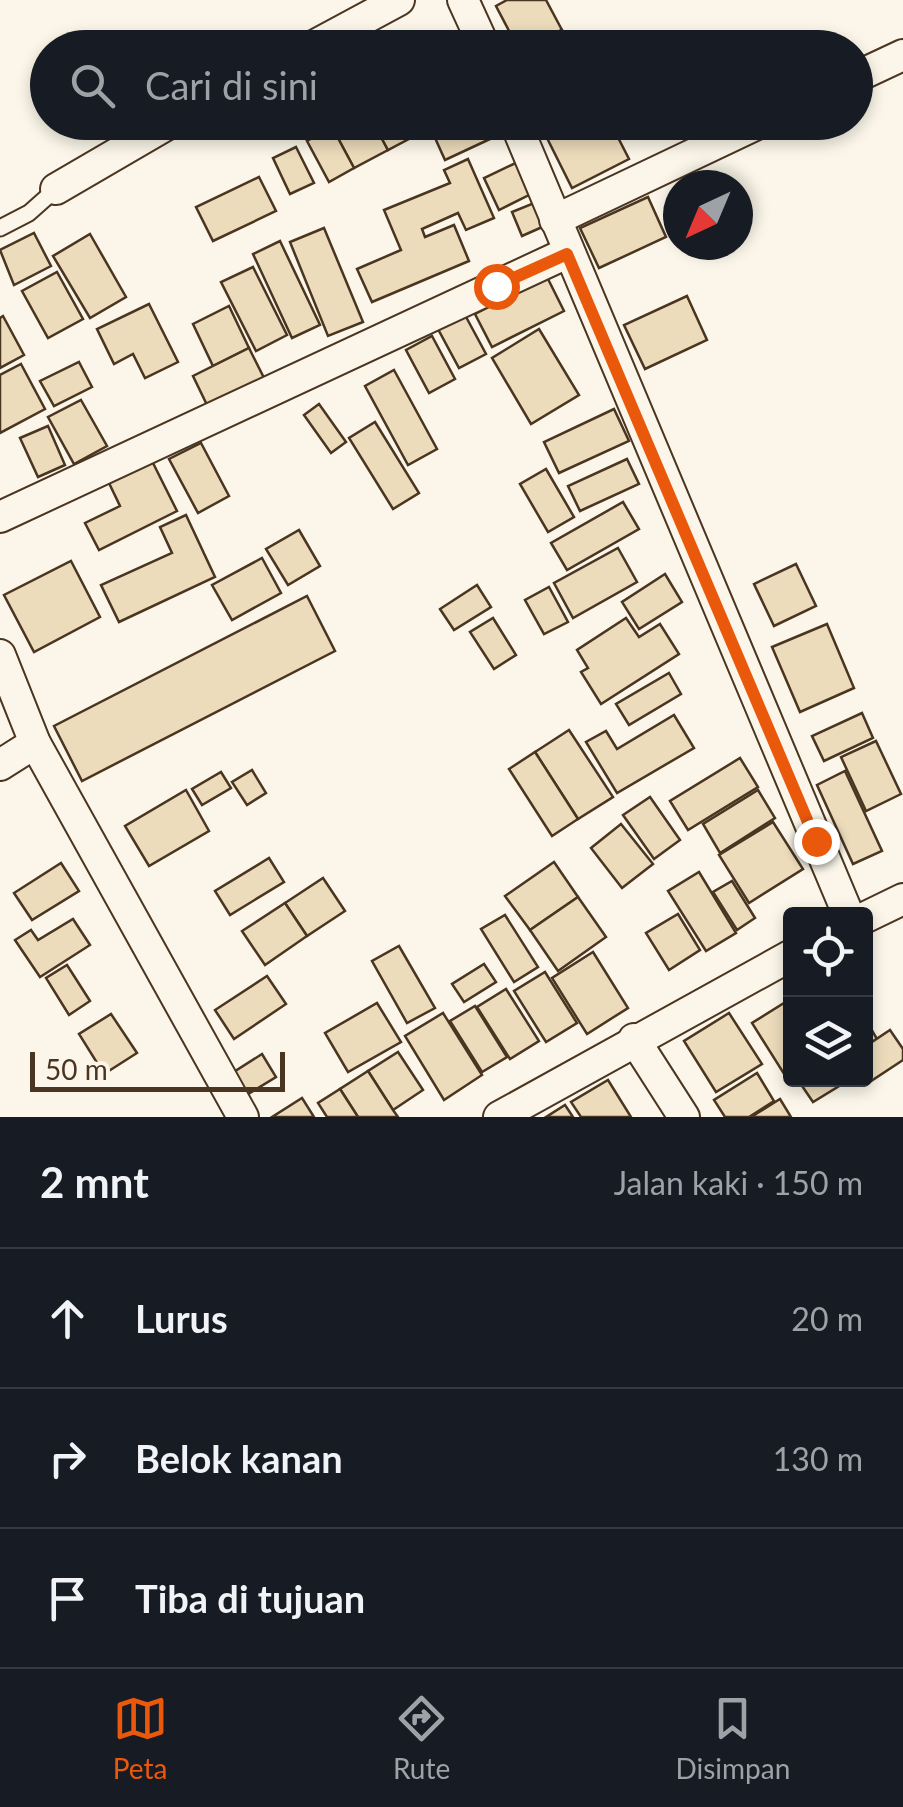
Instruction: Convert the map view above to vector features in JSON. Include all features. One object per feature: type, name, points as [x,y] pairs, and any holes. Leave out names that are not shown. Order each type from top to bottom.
[{"type":"street","points":[[343,30],[399,0]]},
{"type":"street","points":[[463,0],[476,30]]},
{"type":"street","points":[[873,70],[903,55]]},
{"type":"street","points":[[56,189],[140,140]]},
{"type":"street","points":[[523,140],[567,254],[845,907]]},
{"type":"street","points":[[556,220],[723,140]]},
{"type":"street","points":[[0,517],[567,254]]},
{"type":"street","points":[[0,655],[34,743],[243,1117]]},
{"type":"street","points":[[0,766],[34,743]]},
{"type":"street","points":[[873,914],[903,899]]},
{"type":"street","points":[[499,1117],[783,960]]},
{"type":"street","points":[[634,1039],[684,1117]]},
{"type":"lane","points":[[0,228],[29,212],[56,189]]},
{"type":"building","points":[[507,0],[546,0],[562,30],[509,30],[496,6]]},
{"type":"building","points":[[339,140],[383,140],[388,150],[354,168]]},
{"type":"building","points":[[339,140],[354,168],[329,182],[307,141]]},
{"type":"building","points":[[383,140],[407,140],[388,150]]},
{"type":"building","points":[[436,140],[488,140],[445,160]]},
{"type":"building","points":[[548,140],[619,140],[629,159],[572,188]]},
{"type":"building","points":[[296,147],[314,183],[290,194],[273,158]]},
{"type":"building","points":[[468,159],[494,218],[466,230],[458,213],[422,229],[425,237],[454,225],[469,261],[372,302],[357,269],[401,250],[384,210],[450,183],[444,170]]},
{"type":"building","points":[[520,161],[535,192],[499,210],[484,178]]},
{"type":"building","points":[[259,177],[276,211],[213,241],[196,207]]},
{"type":"building","points":[[648,197],[663,238],[599,268],[580,228]]},
{"type":"building","points":[[539,201],[549,224],[522,236],[512,212]]},
{"type":"building","points":[[324,228],[363,322],[328,336],[290,242]]},
{"type":"building","points":[[34,233],[51,266],[14,285],[0,250]]},
{"type":"building","points":[[90,234],[126,297],[90,318],[53,256]]},
{"type":"building","points":[[280,241],[320,325],[292,338],[253,254]]},
{"type":"building","points":[[253,267],[287,335],[256,351],[221,282]]},
{"type":"building","points":[[57,272],[83,319],[48,338],[22,291]]},
{"type":"building","points":[[547,277],[564,311],[492,347],[475,314]]},
{"type":"building","points":[[687,296],[707,340],[645,369],[624,325]]},
{"type":"building","points":[[149,304],[178,362],[145,378],[133,354],[114,364],[97,329]]},
{"type":"building","points":[[229,306],[249,348],[213,366],[193,324]]},
{"type":"building","points":[[465,315],[486,354],[459,368],[438,329]]},
{"type":"building","points":[[3,316],[24,355],[0,368],[0,318]]},
{"type":"building","points":[[539,329],[579,395],[531,424],[492,358]]},
{"type":"building","points":[[432,336],[455,379],[429,393],[406,350]]},
{"type":"building","points":[[249,348],[266,382],[209,409],[193,376]]},
{"type":"building","points":[[79,362],[92,387],[54,406],[40,381]]},
{"type":"building","points":[[21,364],[45,409],[0,433],[0,375]]},
{"type":"building","points":[[394,370],[437,449],[408,465],[365,386]]},
{"type":"building","points":[[81,400],[107,446],[74,464],[48,417]]},
{"type":"building","points":[[319,404],[346,442],[331,453],[304,415]]},
{"type":"building","points":[[614,409],[629,441],[559,473],[544,442]]},
{"type":"building","points":[[375,422],[419,493],[393,509],[349,438]]},
{"type":"building","points":[[48,426],[65,465],[38,477],[20,438]]},
{"type":"building","points":[[201,443],[229,496],[198,513],[169,459]]},
{"type":"building","points":[[627,459],[639,484],[580,511],[568,486]]},
{"type":"building","points":[[152,461],[177,511],[99,550],[85,523],[120,506],[109,483]]},
{"type":"building","points":[[546,469],[574,517],[548,532],[520,484]]},
{"type":"building","points":[[623,502],[639,529],[567,570],[551,543]]},
{"type":"building","points":[[186,515],[215,577],[119,622],[101,585],[172,553],[160,527]]},
{"type":"building","points":[[299,530],[320,566],[288,585],[266,549]]},
{"type":"building","points":[[618,548],[637,582],[573,618],[554,583]]},
{"type":"building","points":[[262,558],[281,593],[232,620],[212,585]]},
{"type":"building","points":[[71,561],[100,617],[34,652],[4,595]]},
{"type":"building","points":[[796,564],[816,606],[774,626],[754,584]]},
{"type":"building","points":[[665,574],[682,602],[639,629],[622,602]]},
{"type":"building","points":[[477,585],[491,607],[454,630],[440,609]]},
{"type":"building","points":[[549,587],[568,622],[544,634],[525,600]]},
{"type":"building","points":[[307,596],[335,651],[82,781],[54,726]]},
{"type":"building","points":[[493,618],[516,655],[494,669],[470,632]]},
{"type":"building","points":[[626,618],[639,637],[660,624],[679,654],[601,704],[581,672],[588,668],[577,650]]},
{"type":"building","points":[[827,624],[854,688],[800,712],[772,647]]},
{"type":"building","points":[[669,673],[681,694],[629,725],[616,704]]},
{"type":"building","points":[[862,713],[873,738],[824,761],[812,736]]},
{"type":"building","points":[[674,715],[694,748],[617,793],[586,742],[606,731],[617,749]]},
{"type":"building","points":[[569,730],[613,797],[578,819],[535,752]]},
{"type":"building","points":[[876,741],[901,794],[866,811],[841,757]]},
{"type":"building","points":[[535,752],[578,819],[552,836],[509,769]]},
{"type":"building","points":[[740,758],[758,787],[688,830],[670,801]]},
{"type":"building","points":[[252,770],[266,793],[247,805],[232,782]]},
{"type":"building","points":[[845,771],[882,851],[853,864],[817,785]]},
{"type":"building","points":[[221,772],[231,788],[202,805],[192,789]]},
{"type":"building","points":[[186,790],[209,831],[149,866],[125,826]]},
{"type":"building","points":[[758,790],[775,818],[720,853],[703,824]]},
{"type":"building","points":[[650,797],[680,840],[654,859],[623,815]]},
{"type":"building","points":[[773,822],[803,869],[749,903],[719,855]]},
{"type":"building","points":[[621,824],[653,864],[622,888],[591,848]]},
{"type":"building","points":[[269,858],[284,882],[230,915],[215,891]]},
{"type":"building","points":[[554,862],[578,897],[530,930],[505,896]]},
{"type":"building","points":[[61,863],[79,891],[32,920],[14,893]]},
{"type":"building","points":[[699,872],[736,933],[706,951],[668,891]]},
{"type":"building","points":[[323,878],[345,911],[307,936],[285,903]]},
{"type":"building","points":[[732,881],[755,918],[737,930],[713,892]]},
{"type":"building","points":[[578,897],[606,937],[558,971],[530,930]]},
{"type":"building","points":[[285,903],[307,936],[265,965],[242,931]]},
{"type":"building","points":[[678,914],[700,950],[669,970],[646,933]]},
{"type":"building","points":[[505,915],[538,967],[514,982],[481,929]]},
{"type":"building","points":[[73,919],[90,945],[40,977],[15,940],[31,930],[38,940]]},
{"type":"building","points":[[399,946],[435,1008],[407,1023],[372,961]]},
{"type":"building","points":[[593,952],[628,1008],[587,1034],[552,978]]},
{"type":"building","points":[[484,964],[496,982],[464,1002],[452,984]]},
{"type":"building","points":[[67,965],[90,1001],[69,1015],[46,978]]},
{"type":"building","points":[[545,972],[577,1023],[546,1042],[514,991]]},
{"type":"building","points":[[267,976],[286,1004],[234,1039],[215,1010]]},
{"type":"building","points":[[506,989],[539,1041],[510,1059],[477,1007]]},
{"type":"building","points":[[377,1003],[401,1042],[348,1072],[325,1033]]},
{"type":"building","points":[[783,1004],[783,1072],[752,1023]]},
{"type":"building","points":[[475,1006],[507,1057],[482,1072],[450,1021]]},
{"type":"building","points":[[443,1013],[482,1075],[444,1100],[405,1036]]},
{"type":"building","points":[[729,1013],[762,1064],[716,1092],[684,1041]]},
{"type":"building","points":[[111,1014],[137,1053],[104,1074],[79,1034]]},
{"type":"building","points":[[890,1030],[903,1049],[903,1060],[873,1080],[873,1041]]},
{"type":"building","points":[[398,1052],[423,1090],[393,1110],[368,1071]]},
{"type":"building","points":[[262,1054],[276,1077],[240,1099],[226,1077]]},
{"type":"building","points":[[368,1071],[398,1117],[358,1117],[340,1089]]},
{"type":"building","points":[[757,1073],[774,1101],[749,1117],[725,1117],[714,1100]]},
{"type":"building","points":[[608,1080],[631,1117],[581,1117],[571,1102]]},
{"type":"building","points":[[803,1087],[838,1087],[813,1102]]},
{"type":"building","points":[[340,1089],[358,1117],[327,1117],[318,1103]]},
{"type":"building","points":[[302,1098],[314,1117],[272,1117]]},
{"type":"building","points":[[780,1099],[791,1117],[751,1117]]},
{"type":"building","points":[[565,1105],[573,1117],[546,1117]]},
{"type":"route","points":[[496,286],[567,254],[816,841]]}]
